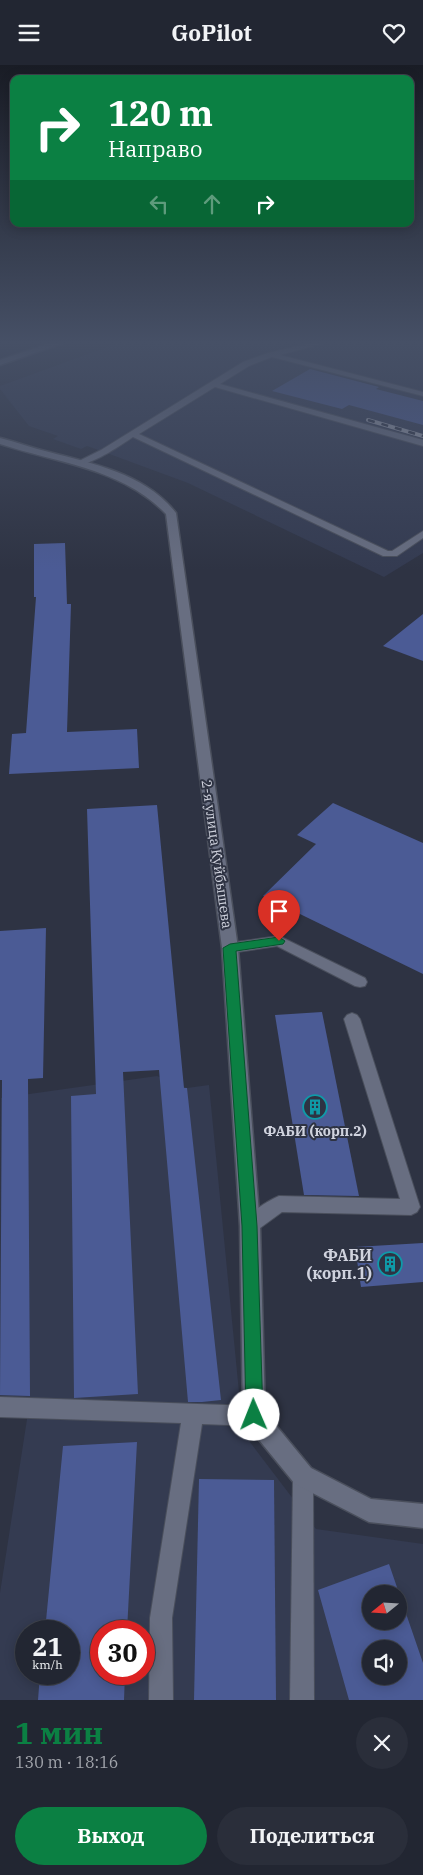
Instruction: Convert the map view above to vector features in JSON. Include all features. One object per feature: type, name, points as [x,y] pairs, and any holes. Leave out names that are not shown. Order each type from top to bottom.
[{"type":"street","name":"2-я улица Куйбышева","points":[[0,441],[98,468],[161,500],[171,513],[230,948],[250,1226],[254,1415]]},
{"type":"street","points":[[254,1415],[303,1476],[369,1510],[423,1516]]},
{"type":"lane","points":[[79,463],[104,452],[160,417]]},
{"type":"lane","points":[[330,417],[423,443]]},
{"type":"lane","points":[[133,434],[386,554],[394,553],[423,534]]},
{"type":"lane","points":[[230,948],[279,941],[360,982]]},
{"type":"lane","points":[[250,1226],[279,1204],[411,1207],[352,1019]]},
{"type":"lane","points":[[0,1407],[254,1415]]},
{"type":"lane","points":[[160,1700],[161,1618],[193,1414]]},
{"type":"lane","points":[[302,1700],[303,1476]]},
{"type":"shaded area","points":[[22,417],[423,417],[423,553],[384,577],[188,483],[87,446],[81,449],[53,439],[58,436],[29,426]]},
{"type":"shaded area","points":[[157,1076],[187,1088],[209,1085],[243,1433],[316,1529],[423,1544],[423,1700],[0,1700],[0,1593],[30,1400],[0,1398],[1,1098]]},
{"type":"building","points":[[395,417],[423,417],[423,425]]},
{"type":"building","points":[[65,543],[67,604],[71,604],[67,732],[137,729],[139,768],[9,774],[12,734],[26,733],[36,597],[34,597],[34,544]]},
{"type":"building","points":[[423,614],[423,661],[383,646]]},
{"type":"building","points":[[333,803],[423,843],[423,974],[263,896],[316,844],[297,835]]},
{"type":"building","points":[[157,805],[184,1088],[187,1088],[221,1400],[188,1402],[159,1070],[123,1072],[138,1394],[74,1398],[71,1096],[96,1094],[87,809]]},
{"type":"building","points":[[46,928],[43,1078],[28,1079],[30,1396],[0,1395],[2,1080],[0,1080],[0,931]]},
{"type":"building","name":"ФАБИ (корп.2)","points":[[322,1012],[359,1196],[304,1195],[275,1015]]},
{"type":"building","name":"ФАБИ (корп.1)","points":[[423,1243],[423,1282],[361,1287],[355,1247]]},
{"type":"building","points":[[137,1442],[128,1620],[90,1620],[90,1685],[125,1685],[124,1700],[38,1700],[39,1685],[80,1685],[80,1620],[46,1620],[63,1446]]},
{"type":"building","points":[[199,1479],[274,1480],[276,1700],[194,1700]]},
{"type":"building","points":[[389,1564],[396,1585],[362,1585],[362,1630],[408,1630],[408,1619],[423,1663],[423,1700],[349,1700],[318,1590]]},
{"type":"railway","points":[[368,420],[423,436]]},
{"type":"place","name":"ФАБИ (корп.2)","points":[[315,1107]]},
{"type":"place","name":"ФАБИ (корп.1)","points":[[390,1264]]},
{"type":"route","points":[[254,1415],[250,1226],[230,948],[279,941]]}]
